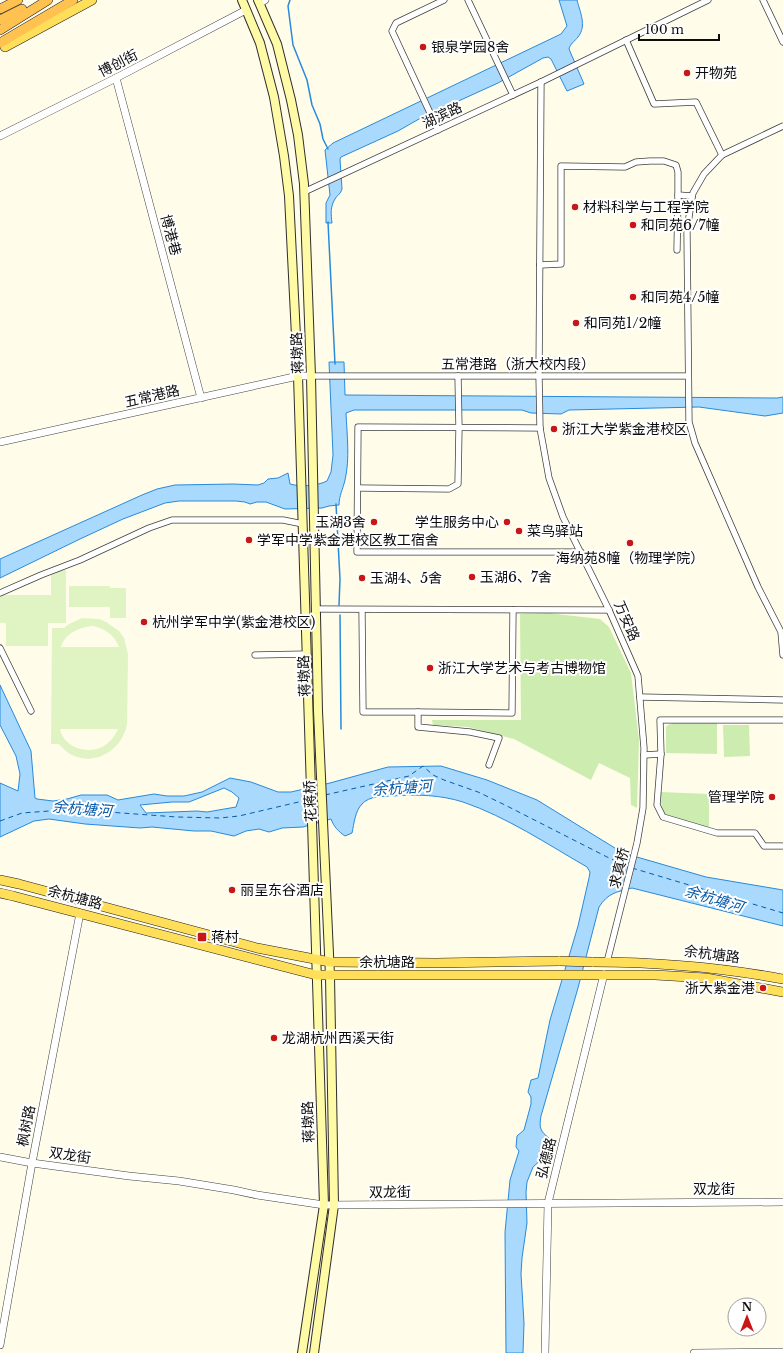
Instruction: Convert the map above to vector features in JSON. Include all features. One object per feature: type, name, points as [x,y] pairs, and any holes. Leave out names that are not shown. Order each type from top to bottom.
[{"type":"highway","points":[[0,9],[18,0]]},
{"type":"highway","points":[[0,20],[42,0]]},
{"type":"highway","points":[[0,30],[48,0]]},
{"type":"highway","points":[[1,48],[36,21],[73,0]]},
{"type":"main road","points":[[1,48],[92,0]]},
{"type":"main road","name":"蒋墩路","points":[[242,0],[260,43],[274,97],[289,196],[298,376],[308,710]]},
{"type":"main road","name":"蒋墩路","points":[[261,1],[277,44],[291,100],[298,135],[304,192],[311,376],[318,711]]},
{"type":"main road","name":"花蒋桥","points":[[308,710],[314,888]]},
{"type":"main road","name":"花蒋桥","points":[[318,711],[327,890]]},
{"type":"main road","name":"余杭塘路","points":[[0,880],[257,948],[330,962],[436,963],[560,961],[670,964],[718,968],[783,979]]},
{"type":"main road","name":"蒋墩路","points":[[302,1353],[324,1205],[315,960],[314,888]]},
{"type":"main road","name":"蒋墩路","points":[[314,1353],[334,1205],[330,962],[327,890]]},
{"type":"main road","name":"余杭塘路","points":[[0,894],[80,913],[316,975],[655,974],[706,978],[783,992]]},
{"type":"street","points":[[437,128],[392,31],[396,23],[444,0]]},
{"type":"street","points":[[468,0],[512,93]]},
{"type":"street","points":[[708,0],[626,40],[654,104],[696,102],[722,155]]},
{"type":"street","points":[[763,0],[783,42]]},
{"type":"street","name":"博创街","points":[[0,136],[116,78],[246,10]]},
{"type":"street","name":"湖滨路","points":[[304,192],[512,93],[541,82],[626,40]]},
{"type":"street","name":"博港巷","points":[[116,78],[200,398]]},
{"type":"street","name":"万安路","points":[[541,82],[540,428],[549,478],[563,517],[609,610],[638,676],[644,755],[643,808],[638,843]]},
{"type":"street","points":[[783,126],[722,155],[704,174],[692,196],[687,231],[688,415],[695,443],[758,587],[781,632],[783,655]]},
{"type":"street","points":[[540,265],[561,264],[561,166],[625,167],[636,162],[664,161],[676,165],[678,172],[677,250]]},
{"type":"street","points":[[678,195],[692,196]]},
{"type":"street","name":"五常港路","points":[[0,442],[298,376],[311,376]]},
{"type":"street","name":"五常港路（浙大校内段）","points":[[311,376],[688,376]]},
{"type":"street","points":[[358,488],[449,489],[458,484],[458,376]]},
{"type":"street","points":[[540,428],[358,427],[357,552],[581,552]]},
{"type":"street","points":[[0,593],[41,574],[80,560],[149,528],[172,520],[302,521]]},
{"type":"street","points":[[316,609],[609,610]]},
{"type":"street","points":[[362,610],[362,712],[512,713],[514,610]]},
{"type":"street","points":[[0,648],[32,711]]},
{"type":"street","points":[[255,655],[307,654]]},
{"type":"street","points":[[640,697],[783,700]]},
{"type":"street","points":[[418,712],[418,727],[470,732],[499,738],[489,765]]},
{"type":"street","points":[[783,720],[660,720],[661,754],[657,805],[663,816],[717,833],[755,833],[764,846],[783,846]]},
{"type":"street","points":[[644,755],[661,754]]},
{"type":"street","name":"求真桥","points":[[607,962],[638,843]]},
{"type":"street","name":"枫树路","points":[[0,1345],[32,1163],[80,913]]},
{"type":"street","name":"弘德路","points":[[545,1353],[548,1203],[604,974]]},
{"type":"street","name":"双龙街","points":[[0,1157],[32,1163],[179,1182],[324,1205],[783,1202]]},
{"type":"street","points":[[694,1353],[783,1352]]},
{"type":"green space","points":[[58,570],[66,570],[66,623],[48,623],[48,646],[6,646],[6,623],[0,623],[0,596],[51,595],[51,574]]},
{"type":"green space","points":[[69,586],[110,586],[110,588],[126,588],[126,618],[110,618],[110,607],[69,607]]},
{"type":"green space","points":[[548,613],[600,619],[609,627],[631,673],[639,740],[637,808],[631,805],[630,778],[599,763],[591,780],[514,739],[468,727],[433,725],[432,720],[521,720],[520,614]]},
{"type":"green space","points":[[82,618],[99,619],[106,622],[119,631],[124,638],[128,654],[127,724],[123,735],[117,745],[109,752],[99,757],[89,759],[68,753],[59,744],[51,744],[52,628],[64,628]],"holes":[[[93,626],[109,633],[115,639],[119,647],[61,647],[69,634],[78,629]],[[60,729],[118,729],[110,741],[104,746],[91,750],[84,750],[71,745],[62,736]]]},
{"type":"green space","points":[[674,723],[717,723],[717,754],[666,753],[666,727]]},
{"type":"green space","points":[[723,725],[749,725],[750,756],[724,757]]},
{"type":"green space","points":[[661,792],[709,794],[709,828],[666,815],[662,807]]},
{"type":"water","points":[[559,0],[577,0],[582,19],[582,28],[581,33],[571,44],[569,49],[584,84],[567,91],[551,59],[548,57],[543,58],[498,83],[341,157],[342,189],[332,205],[332,223],[326,223],[326,203],[330,195],[325,150],[333,143],[561,34],[567,26]]},
{"type":"water","points":[[329,362],[344,362],[345,395],[783,397],[783,413],[765,416],[699,407],[569,410],[561,414],[531,413],[522,410],[354,410],[346,413],[348,447],[347,472],[339,505],[322,508],[285,509],[266,502],[250,504],[236,501],[179,501],[165,503],[123,519],[0,578],[0,559],[157,489],[175,485],[258,485],[264,483],[268,479],[278,478],[288,473],[290,484],[294,485],[314,485],[327,481],[331,472],[333,455]]},
{"type":"water","name":"余杭塘河","points":[[0,685],[31,751],[35,798],[37,799],[53,801],[81,795],[107,795],[118,800],[154,794],[184,796],[202,792],[230,778],[251,782],[278,792],[291,792],[388,767],[441,766],[487,780],[537,800],[623,853],[706,877],[783,890],[783,926],[632,888],[609,896],[599,907],[578,988],[541,1116],[541,1129],[549,1138],[543,1158],[533,1167],[527,1182],[527,1223],[521,1274],[524,1323],[523,1353],[506,1353],[505,1232],[510,1180],[519,1151],[516,1147],[517,1136],[524,1130],[531,1104],[531,1097],[528,1092],[531,1080],[538,1078],[550,1020],[578,926],[590,872],[587,867],[511,823],[479,808],[446,798],[411,795],[385,796],[368,799],[358,810],[352,833],[345,836],[336,829],[331,819],[303,827],[282,828],[269,832],[259,829],[246,831],[234,836],[211,831],[85,824],[49,819],[34,821],[0,837],[0,783],[18,791],[20,774],[16,756],[0,725]],"holes":[[[224,788],[239,798],[236,807],[207,812],[146,813],[140,805],[189,802]]]},
{"type":"waterway","points":[[290,0],[288,6],[293,45],[307,80],[312,105],[320,124],[323,139],[328,149]]},
{"type":"waterway","points":[[328,222],[335,364]]},
{"type":"waterway","points":[[336,504],[340,579],[339,605]]},
{"type":"waterway","points":[[340,615],[341,729]]},
{"type":"ferry route","points":[[325,795],[409,776],[423,766],[433,775],[478,792],[629,867]]},
{"type":"ferry route","points":[[0,821],[22,813],[63,810],[220,818],[239,816],[307,800]]},
{"type":"ferry route","points":[[632,868],[783,913]]},
{"type":"place","name":"银泉学园8舍","points":[[423,47]]},
{"type":"place","name":"开物苑","points":[[687,73]]},
{"type":"place","name":"材料科学与工程学院","points":[[575,207]]},
{"type":"place","name":"和同苑6/7幢","points":[[633,225]]},
{"type":"place","name":"和同苑4/5幢","points":[[633,297]]},
{"type":"place","name":"和同苑1/2幢","points":[[576,323]]},
{"type":"place","name":"浙江大学紫金港校区","points":[[554,429]]},
{"type":"place","name":"玉湖3舍","points":[[374,522]]},
{"type":"place","name":"学生服务中心","points":[[507,522]]},
{"type":"place","name":"菜鸟驿站","points":[[519,531]]},
{"type":"place","name":"学军中学紫金港校区教工宿舍","points":[[249,540]]},
{"type":"place","name":"海纳苑8幢（物理学院）","points":[[630,543]]},
{"type":"place","name":"玉湖6、7舍","points":[[472,577]]},
{"type":"place","name":"玉湖4、5舍","points":[[362,578]]},
{"type":"place","name":"杭州学军中学(紫金港校区)","points":[[144,622]]},
{"type":"place","name":"浙江大学艺术与考古博物馆","points":[[430,668]]},
{"type":"place","name":"管理学院","points":[[772,797]]},
{"type":"place","name":"丽呈东谷酒店","points":[[232,890]]},
{"type":"place","name":"蒋村","points":[[202,937]]},
{"type":"place","name":"浙大紫金港","points":[[763,988]]},
{"type":"place","name":"龙湖杭州西溪天街","points":[[274,1038]]}]
